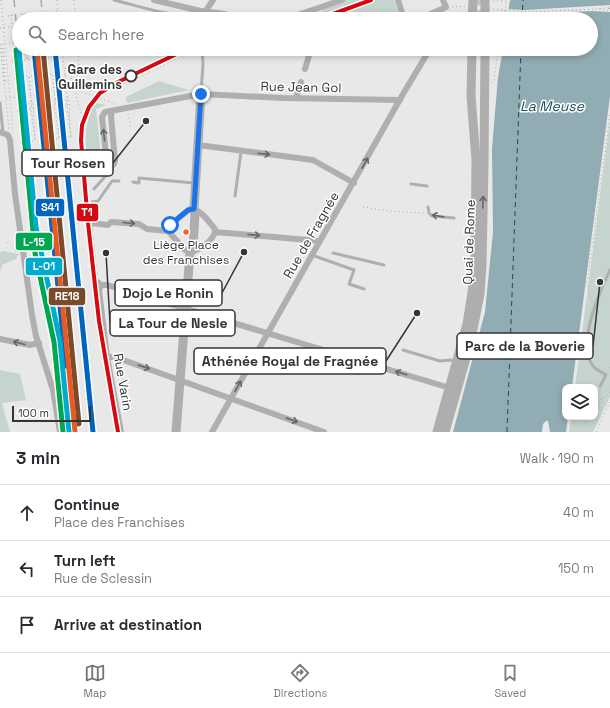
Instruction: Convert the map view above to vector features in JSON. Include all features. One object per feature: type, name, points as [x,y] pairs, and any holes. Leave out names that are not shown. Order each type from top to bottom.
[{"type":"main road","points":[[488,0],[488,12]]},
{"type":"main road","points":[[470,2],[471,12]]},
{"type":"main road","name":"Quai de Rome","points":[[472,56],[471,96],[476,153]]},
{"type":"main road","name":"Quai de Rome","points":[[445,432],[454,388],[457,362],[467,324],[475,263],[473,220],[478,56]]},
{"type":"main road","name":"Quai de Rome","points":[[437,432],[454,388],[474,326],[480,294],[482,264],[485,56]]},
{"type":"main road","points":[[176,432],[190,254],[193,249],[195,183],[201,94]]},
{"type":"street","points":[[154,0],[205,12],[213,0]]},
{"type":"street","points":[[308,12],[342,0]]},
{"type":"street","points":[[398,0],[402,12]]},
{"type":"street","points":[[435,12],[446,7],[443,0]]},
{"type":"street","points":[[305,69],[309,56]]},
{"type":"street","name":"Rue de Fragnée","points":[[212,432],[312,255],[319,248],[320,241],[426,56]]},
{"type":"street","points":[[296,98],[301,82]]},
{"type":"street","name":"Rue Jean Gol","points":[[111,167],[107,164],[102,117],[105,112],[201,94],[400,100]]},
{"type":"street","points":[[2,133],[9,136],[10,140],[32,315],[38,343],[53,390],[60,432]]},
{"type":"street","points":[[198,145],[241,152],[313,160],[354,183]]},
{"type":"street","points":[[168,231],[170,225],[188,210],[194,209],[199,211],[215,232]]},
{"type":"street","points":[[91,223],[108,225],[111,222],[139,224],[147,229],[168,231],[184,250],[190,254],[202,248],[212,238],[215,232]]},
{"type":"street","name":"Rue Varin","points":[[91,223],[88,226],[95,280],[101,285],[99,290],[107,357],[121,432]]},
{"type":"street","points":[[215,232],[320,241]]},
{"type":"street","points":[[101,285],[107,285],[267,334],[454,388]]},
{"type":"street","points":[[0,339],[27,345],[38,343]]},
{"type":"street","points":[[107,357],[115,357],[180,379],[324,432]]},
{"type":"lane","points":[[114,0],[166,12]]},
{"type":"lane","points":[[201,94],[203,56]]},
{"type":"lane","points":[[0,103],[2,133]]},
{"type":"lane","points":[[235,196],[241,152]]},
{"type":"lane","points":[[94,189],[110,171],[111,167]]},
{"type":"lane","points":[[134,182],[139,183],[140,178],[195,183]]},
{"type":"lane","points":[[92,202],[98,201],[112,181],[119,181]]},
{"type":"lane","points":[[411,184],[428,186]]},
{"type":"lane","points":[[428,207],[429,213],[432,216],[454,218]]},
{"type":"lane","points":[[333,253],[384,265]]},
{"type":"lane","points":[[312,255],[354,270],[349,284],[364,289]]},
{"type":"lane","points":[[600,386],[606,375],[592,365],[587,352],[595,304],[610,270]]},
{"type":"lane","points":[[403,350],[440,361],[450,360],[457,362]]},
{"type":"path","points":[[2,0],[13,129]]},
{"type":"path","points":[[56,11],[58,11],[58,0]]},
{"type":"path","points":[[74,0],[75,12]]},
{"type":"path","points":[[488,0],[507,1],[504,12]]},
{"type":"path","points":[[446,7],[462,7],[466,6],[470,2]]},
{"type":"path","points":[[494,9],[528,12],[598,9],[610,7]]},
{"type":"path","points":[[598,9],[610,11]]},
{"type":"path","points":[[43,12],[50,12]]},
{"type":"path","points":[[0,28],[12,27],[11,15],[8,16]]},
{"type":"path","points":[[9,128],[5,98],[2,44],[12,43]]},
{"type":"path","points":[[0,44],[4,81]]},
{"type":"path","points":[[2,47],[4,59],[4,81]]},
{"type":"path","points":[[15,56],[15,61]]},
{"type":"path","points":[[27,56],[27,60]]},
{"type":"path","points":[[60,56],[63,56],[65,73],[68,106],[65,106]]},
{"type":"path","points":[[74,89],[79,71],[78,56]]},
{"type":"path","points":[[84,126],[91,108],[99,98],[120,84],[128,83],[182,56]]},
{"type":"path","points":[[491,83],[494,82],[497,56]]},
{"type":"path","points":[[48,58],[54,57]]},
{"type":"path","points":[[36,59],[42,58]]},
{"type":"path","points":[[24,60],[30,59]]},
{"type":"path","points":[[12,61],[18,60]]},
{"type":"path","points":[[64,68],[72,67],[79,71]]},
{"type":"path","points":[[64,68],[70,70],[71,85],[74,89],[84,126],[88,199],[91,223]]},
{"type":"path","points":[[50,74],[56,74]]},
{"type":"path","points":[[53,74],[54,94],[57,100],[59,138]]},
{"type":"path","points":[[38,75],[44,75]]},
{"type":"path","points":[[41,75],[44,108]]},
{"type":"path","points":[[26,76],[32,76]]},
{"type":"path","points":[[29,76],[32,109]]},
{"type":"path","points":[[17,77],[20,110]]},
{"type":"path","points":[[14,78],[20,77]]},
{"type":"path","points":[[74,89],[104,100]]},
{"type":"path","points":[[5,98],[66,92]]},
{"type":"path","points":[[67,97],[71,137]]},
{"type":"path","points":[[67,97],[69,98],[71,137]]},
{"type":"path","points":[[55,98],[56,107]]},
{"type":"path","points":[[55,98],[54,106],[59,138]]},
{"type":"path","points":[[43,99],[45,101],[47,139]]},
{"type":"path","points":[[31,100],[31,114],[35,140]]},
{"type":"path","points":[[19,102],[18,109],[23,142]]},
{"type":"path","points":[[53,107],[59,106]]},
{"type":"path","points":[[41,108],[47,108]]},
{"type":"path","points":[[29,109],[35,109]]},
{"type":"path","points":[[17,110],[23,110]]},
{"type":"path","points":[[594,305],[587,285],[610,113]]},
{"type":"path","points":[[56,138],[62,138]]},
{"type":"path","points":[[44,140],[50,139]]},
{"type":"path","points":[[32,141],[38,140]]},
{"type":"path","points":[[20,142],[26,141]]},
{"type":"path","points":[[605,149],[610,146]]},
{"type":"path","points":[[364,207],[390,212],[429,213]]},
{"type":"path","points":[[7,242],[15,250],[20,259],[22,261],[26,261]]},
{"type":"path","points":[[606,375],[610,367]]},
{"type":"path","points":[[598,392],[600,386]]},
{"type":"path","points":[[608,406],[600,401],[610,392]]},
{"type":"path","points":[[596,432],[610,402]]},
{"type":"shaded area","points":[[341,0],[394,0],[398,12],[322,12],[322,7]]},
{"type":"shaded area","points":[[159,81],[189,90],[127,103],[126,97]]},
{"type":"shaded area","points":[[96,103],[106,105],[96,109],[102,166],[89,170],[86,128],[91,111]]},
{"type":"shaded area","points":[[610,119],[610,397],[593,432],[569,432],[571,420],[598,420],[598,384],[575,384]]},
{"type":"shaded area","points":[[4,251],[18,254],[16,259],[2,265],[0,272],[0,252]]},
{"type":"shaded area","points":[[0,370],[20,374],[26,400],[2,403],[10,432],[0,432]]},
{"type":"water","name":"La Meuse","points":[[510,0],[610,0],[610,96],[572,384],[562,384],[562,420],[568,420],[566,432],[550,432],[548,421],[546,421],[543,424],[542,432],[453,432],[485,312],[493,232],[492,149],[498,77],[502,56],[598,56],[598,12],[508,12]]},
{"type":"pier","points":[[610,5],[610,8],[607,9],[610,9],[610,12],[506,12],[507,9],[525,10]]},
{"type":"ferry route","points":[[522,12],[523,0]]},
{"type":"ferry route","points":[[507,432],[521,56]]},
{"type":"tunnel","points":[[478,12],[479,0]]},
{"type":"railway","points":[[14,0],[15,12]]},
{"type":"railway","points":[[41,0],[42,12]]},
{"type":"railway","points":[[47,56],[82,425]]},
{"type":"transit line","name":"T1","points":[[338,12],[371,0]]},
{"type":"transit line","name":"L-15","points":[[17,56],[35,253],[54,342],[63,432]]},
{"type":"transit line","name":"L-01","points":[[20,56],[36,227],[60,341],[69,432]]},
{"type":"transit line","name":"S41","points":[[35,56],[66,366]]},
{"type":"transit line","points":[[38,56],[75,431]]},
{"type":"transit line","name":"RE18","points":[[44,56],[79,424]]},
{"type":"transit line","name":"S41","points":[[56,56],[93,432]]},
{"type":"transit line","name":"T1","points":[[118,432],[99,321],[88,223],[81,140],[82,125],[89,107],[100,93],[118,82],[172,56]]},
{"type":"place","name":"Gare des Guillemins","points":[[131,76]]},
{"type":"place","name":"Tour Rosen","points":[[146,121]]},
{"type":"place","name":"Liège Place des Franchises","points":[[186,232]]},
{"type":"place","name":"Dojo Le Ronin","points":[[244,252]]},
{"type":"place","name":"La Tour de Nesle","points":[[106,253]]},
{"type":"place","name":"Parc de la Boverie","points":[[600,282]]},
{"type":"place","name":"Athénée Royal de Fragnée","points":[[417,313]]},
{"type":"route","points":[[170,225],[188,210],[194,209],[201,94]]}]
